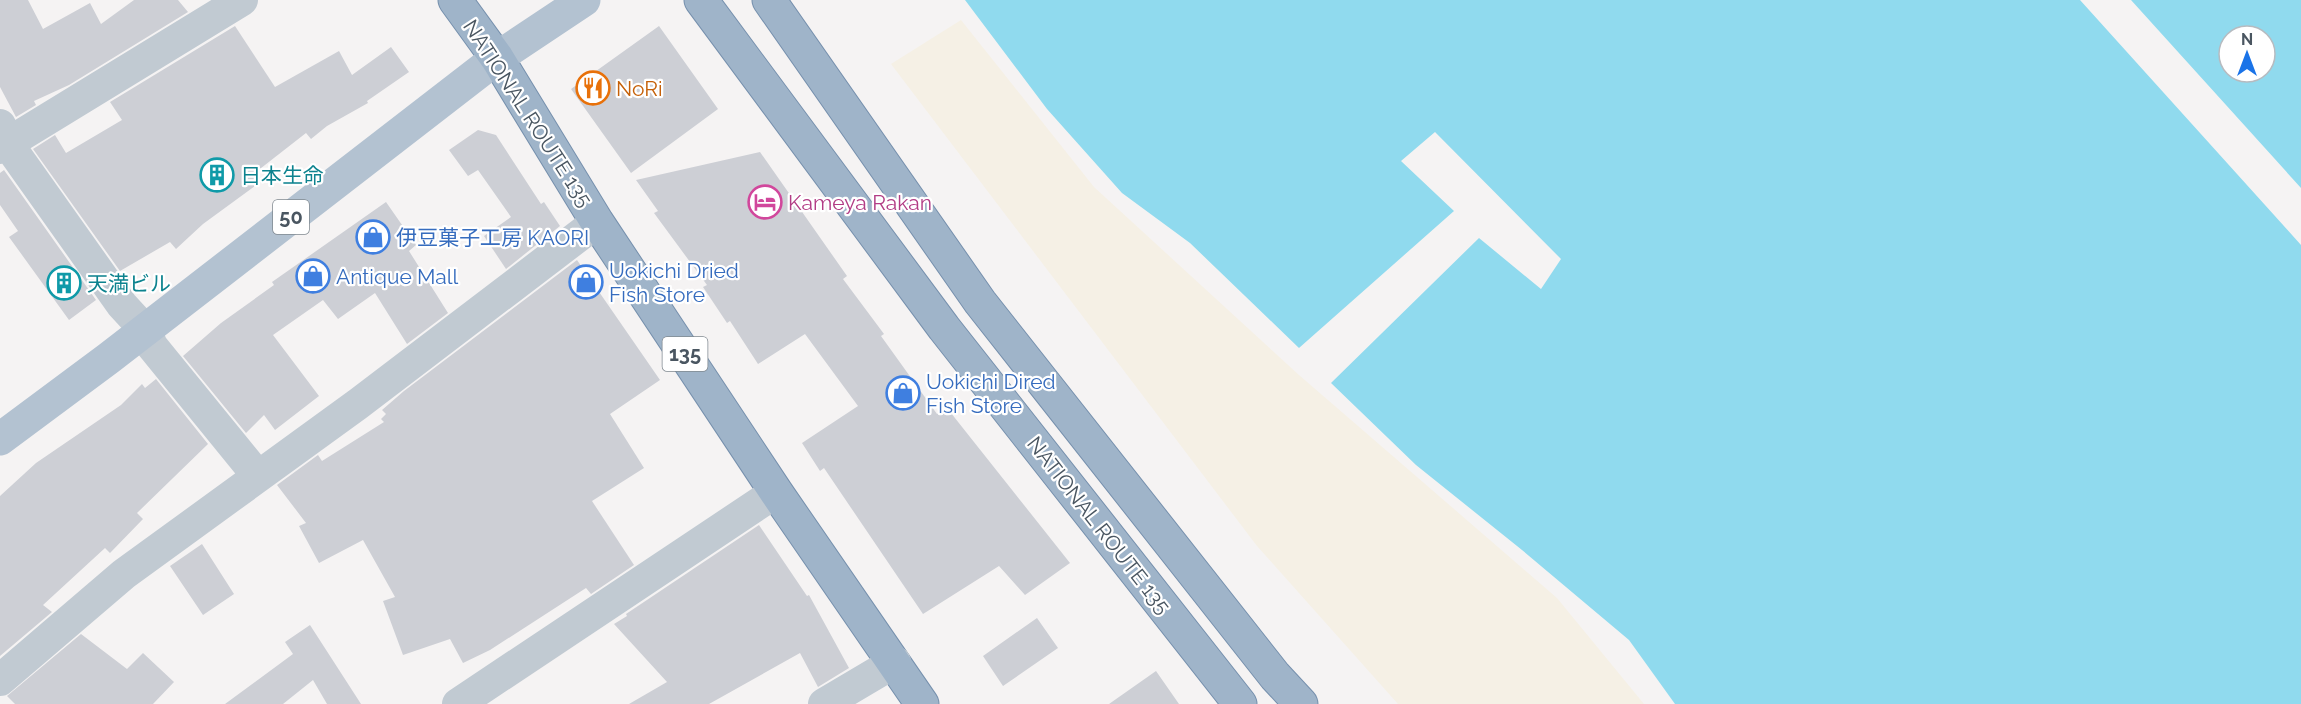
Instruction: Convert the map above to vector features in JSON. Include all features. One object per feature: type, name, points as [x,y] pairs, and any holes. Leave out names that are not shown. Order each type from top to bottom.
[{"type":"highway","name":"NATIONAL ROUTE 135","points":[[455,0],[498,58],[597,222],[776,492],[922,704]]},
{"type":"highway","name":"NATIONAL ROUTE 135","points":[[701,0],[944,328],[1240,704]]},
{"type":"highway","points":[[769,0],[980,302],[1275,676],[1300,704]]},
{"type":"main road","name":"50","points":[[0,439],[498,58],[584,0]]},
{"type":"street","points":[[242,0],[3,139],[122,305],[145,330],[159,355],[257,475]]},
{"type":"street","points":[[0,680],[124,574],[257,475],[358,404],[597,222]]},
{"type":"street","points":[[458,704],[776,492]]},
{"type":"street","points":[[824,704],[894,662]]},
{"type":"sand","points":[[961,20],[1094,187],[1299,375],[1557,598],[1644,704],[1398,704],[1257,546],[891,64]]},
{"type":"water","points":[[965,0],[2080,0],[2301,245],[2301,704],[1675,704],[1629,640],[1416,465],[1331,383],[1479,238],[1541,289],[1561,259],[1435,132],[1401,161],[1454,211],[1299,348],[1190,243],[1122,193],[1047,109]]},
{"type":"water","points":[[2131,0],[2301,0],[2301,188]]},
{"type":"building","points":[[0,0],[28,0],[43,29],[90,3],[101,24],[134,0],[178,0],[188,12],[69,85],[34,101],[36,105],[16,117],[0,87]]},
{"type":"building","points":[[235,26],[275,87],[339,51],[352,75],[391,47],[409,72],[367,101],[368,103],[327,126],[311,139],[306,133],[256,172],[262,181],[203,224],[176,249],[170,242],[120,271],[33,149],[55,135],[66,153],[122,120],[110,102]]},
{"type":"building","points":[[659,26],[718,109],[631,173],[571,89]]},
{"type":"building","points":[[478,130],[496,135],[541,204],[544,202],[560,226],[506,269],[484,236],[511,217],[478,170],[468,176],[449,150]]},
{"type":"building","points":[[760,152],[847,276],[843,279],[884,334],[881,336],[937,414],[947,408],[1070,563],[1025,595],[999,566],[923,614],[824,468],[820,471],[802,443],[858,406],[805,334],[758,364],[730,321],[727,323],[703,287],[707,285],[654,213],[658,211],[636,180]]},
{"type":"building","points":[[4,170],[96,300],[69,320],[9,237],[18,231],[0,205],[0,173]]},
{"type":"building","points":[[386,202],[416,245],[409,251],[448,313],[407,344],[375,293],[338,319],[323,300],[273,335],[319,396],[275,430],[264,415],[246,433],[183,356],[221,323],[274,285],[272,282]]},
{"type":"building","points":[[577,260],[660,380],[610,414],[644,468],[592,501],[634,565],[591,594],[586,588],[490,650],[463,663],[450,639],[403,655],[383,601],[395,597],[363,540],[319,563],[299,526],[306,523],[277,485],[318,455],[322,461],[384,422],[381,419],[386,414],[382,410],[404,391]]},
{"type":"building","points":[[156,379],[208,444],[137,513],[143,519],[110,553],[105,548],[43,605],[52,612],[0,656],[0,496],[36,463],[121,405],[142,384],[145,388]]},
{"type":"building","points":[[759,525],[807,596],[809,595],[849,668],[818,687],[800,653],[709,704],[629,704],[667,682],[614,624]]},
{"type":"building","points":[[202,544],[234,594],[203,615],[170,566]]},
{"type":"building","points":[[1037,618],[1058,648],[1003,686],[983,656]]},
{"type":"building","points":[[310,625],[361,704],[327,704],[313,680],[283,704],[225,704],[293,654],[285,642]]},
{"type":"building","points":[[81,634],[127,669],[143,653],[174,682],[153,704],[15,704],[7,696]]},
{"type":"building","points":[[1156,671],[1179,704],[1109,704]]},
{"type":"place","name":"NoRi","points":[[593,88]]},
{"type":"place","name":"日本生命","points":[[217,175]]},
{"type":"place","name":"Kameya Rakan","points":[[765,202]]},
{"type":"place","name":"伊豆菓子工房 KAORI","points":[[373,237]]},
{"type":"place","name":"Antique Mall","points":[[313,276]]},
{"type":"place","name":"Uokichi Dried Fish Store","points":[[586,282]]},
{"type":"place","name":"天満ビル","points":[[64,283]]},
{"type":"place","name":"Uokichi Dired Fish Store","points":[[903,393]]}]
